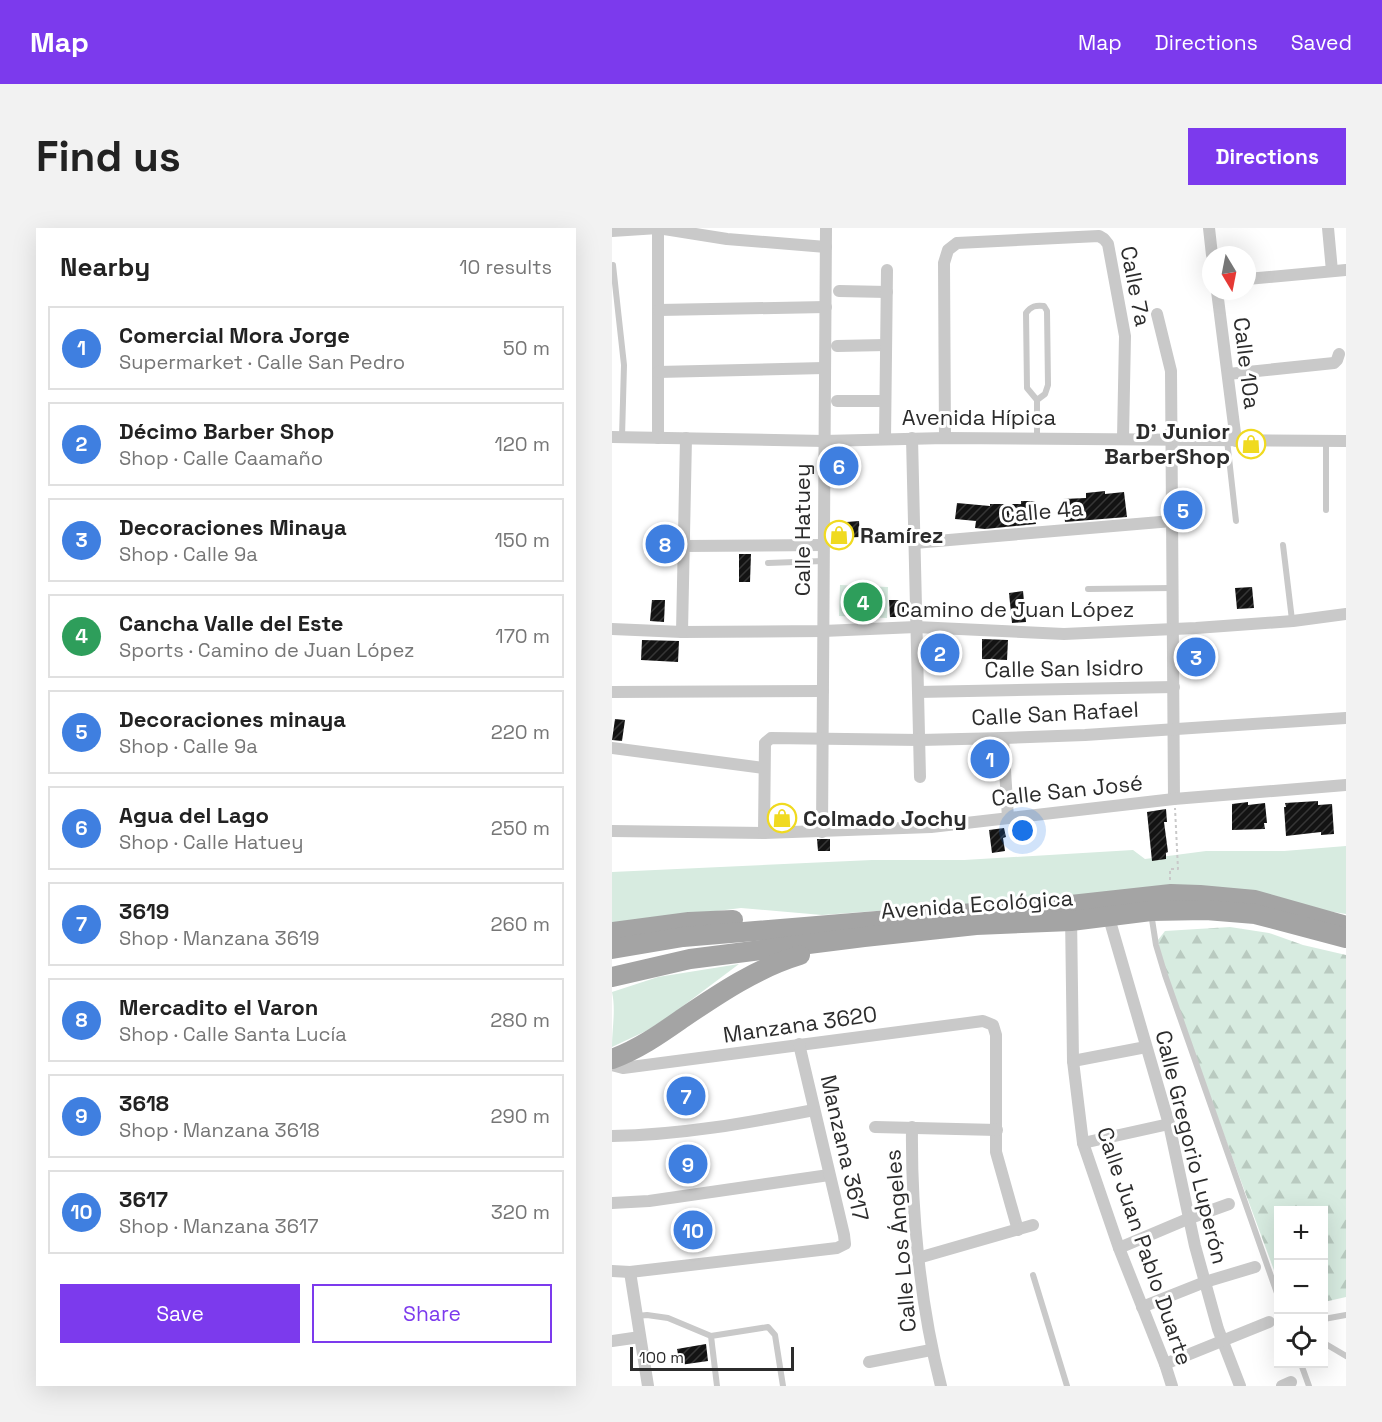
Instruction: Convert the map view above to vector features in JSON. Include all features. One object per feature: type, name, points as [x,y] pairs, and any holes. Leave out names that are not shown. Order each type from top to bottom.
[{"type":"main road","name":"Avenida Ecológica","points":[[612,977],[690,959],[1107,909],[1171,894],[1255,900],[1346,926]]},
{"type":"main road","name":"Avenida Ecológica","points":[[1107,909],[1206,910],[1255,914],[1346,938]]},
{"type":"main road","name":"Avenida Ecológica","points":[[612,949],[682,937],[783,928],[1071,913]]},
{"type":"main road","points":[[612,932],[689,922],[728,920],[757,921],[783,928]]},
{"type":"main road","points":[[612,1059],[631,1052],[652,1040],[764,967],[810,952],[828,941]]},
{"type":"street","points":[[657,228],[658,438]]},
{"type":"street","points":[[612,231],[657,228],[727,239],[826,247]]},
{"type":"street","name":"Calle Hatuey","points":[[822,832],[826,228]]},
{"type":"street","points":[[1209,228],[1211,246]]},
{"type":"street","points":[[1328,228],[1332,271]]},
{"type":"street","name":"Calle 7a","points":[[945,438],[944,262],[948,250],[957,243],[1099,236],[1108,244],[1125,336],[1123,438]]},
{"type":"street","points":[[885,439],[887,270]]},
{"type":"street","points":[[1256,278],[1346,270]]},
{"type":"street","points":[[839,291],[886,292]]},
{"type":"street","name":"Calle 10a","points":[[1218,300],[1228,374],[1231,441]]},
{"type":"street","points":[[659,310],[826,307]]},
{"type":"street","points":[[1157,314],[1171,371],[1174,799]]},
{"type":"street","points":[[837,346],[886,345]]},
{"type":"street","points":[[1228,374],[1334,363],[1339,354]]},
{"type":"street","points":[[658,372],[824,368]]},
{"type":"street","points":[[837,401],[885,400]]},
{"type":"street","name":"Avenida Hípica","points":[[617,437],[824,441],[912,438],[1346,441]]},
{"type":"street","points":[[682,632],[686,438]]},
{"type":"street","points":[[912,438],[920,777]]},
{"type":"street","name":"Calle 4a","points":[[914,543],[1172,521]]},
{"type":"street","points":[[683,546],[823,544]]},
{"type":"street","name":"Camino de Juan López","points":[[612,629],[682,632],[823,631],[916,627],[1064,634],[1293,621],[1346,614]]},
{"type":"street","name":"Calle San Isidro","points":[[918,692],[1174,687]]},
{"type":"street","points":[[612,692],[823,690]]},
{"type":"street","name":"Calle San Rafael","points":[[764,768],[766,740],[771,738],[920,740],[1003,738],[1346,718]]},
{"type":"street","points":[[1003,738],[1008,818]]},
{"type":"street","points":[[612,748],[764,768],[764,833]]},
{"type":"street","name":"Calle San José","points":[[612,831],[764,833],[931,827],[1174,799],[1346,785]]},
{"type":"street","name":"Calle Gregorio Luperón","points":[[1107,909],[1169,1124],[1205,1282],[1240,1386]]},
{"type":"street","name":"Calle Juan Pablo Duarte","points":[[1071,913],[1073,1061],[1083,1143],[1119,1248],[1172,1386]]},
{"type":"street","name":"Manzana 3620","points":[[612,1065],[623,1068],[685,1061],[983,1021],[993,1025],[996,1035],[997,1130]]},
{"type":"street","name":"Manzana 3617","points":[[612,1271],[630,1272],[837,1248],[845,1244],[799,1044]]},
{"type":"street","points":[[1073,1061],[1146,1047]]},
{"type":"street","points":[[612,1136],[676,1132],[742,1124],[814,1110]]},
{"type":"street","points":[[1083,1143],[1169,1124]]},
{"type":"street","points":[[875,1127],[997,1130],[996,1152],[1018,1230]]},
{"type":"street","name":"Calle Los Ángeles","points":[[912,1127],[918,1258],[931,1350],[940,1386]]},
{"type":"street","points":[[612,1203],[649,1201],[829,1175]]},
{"type":"street","points":[[1119,1248],[1229,1204]]},
{"type":"street","points":[[918,1258],[1033,1225]]},
{"type":"street","points":[[1142,1308],[1205,1282],[1255,1267]]},
{"type":"street","points":[[630,1272],[648,1386]]},
{"type":"street","points":[[1165,1364],[1269,1322]]},
{"type":"street","points":[[612,1341],[640,1337]]},
{"type":"street","points":[[869,1362],[931,1350]]},
{"type":"lane","points":[[613,265],[624,365],[617,437]]},
{"type":"lane","points":[[1037,400],[1045,394],[1048,385],[1047,311],[1044,306],[1038,305],[1030,308],[1026,313],[1027,388],[1037,400],[1037,438]]},
{"type":"lane","points":[[1231,441],[1236,521]]},
{"type":"lane","points":[[1326,441],[1326,510]]},
{"type":"lane","points":[[1283,545],[1293,621]]},
{"type":"lane","points":[[768,563],[823,561]]},
{"type":"lane","points":[[1088,589],[1173,588]]},
{"type":"lane","points":[[1171,894],[1151,911],[1156,945],[1274,1285]]},
{"type":"lane","points":[[1033,1275],[1067,1386]]},
{"type":"lane","points":[[1328,1318],[1346,1315]]},
{"type":"lane","points":[[637,1316],[668,1318],[711,1336],[768,1327],[775,1335],[783,1386]]},
{"type":"lane","points":[[711,1336],[717,1386]]},
{"type":"lane","points":[[1328,1346],[1346,1356]]},
{"type":"lane","points":[[1302,1368],[1309,1386]]},
{"type":"path","points":[[1170,869],[1178,868],[1174,799]]},
{"type":"green space","points":[[840,585],[888,587],[887,618],[839,616]]},
{"type":"green space","points":[[1346,846],[1346,914],[1186,888],[822,915],[741,908],[612,924],[612,872],[872,860],[964,860],[1133,850],[1145,859],[1206,851],[1284,851]]},
{"type":"green space","points":[[1230,927],[1269,933],[1303,945],[1346,955],[1346,1297],[1328,1301],[1328,1206],[1274,1206],[1274,1270],[1168,984],[1160,958],[1158,940],[1165,931]]},
{"type":"green space","points":[[739,964],[671,1015],[646,1031],[612,1047],[614,1012],[612,992],[658,977]]},
{"type":"building","points":[[833,451],[846,452],[844,480],[833,480]]},
{"type":"building","points":[[1105,491],[1105,494],[1124,492],[1127,517],[1065,522],[1063,499],[1086,498],[1086,493]]},
{"type":"building","points":[[1021,501],[1035,501],[1036,524],[985,529],[975,528],[976,521],[955,519],[957,503],[990,506],[990,504],[1021,504]]},
{"type":"building","points":[[859,521],[860,537],[835,538],[834,523]]},
{"type":"building","points":[[652,538],[676,539],[675,550],[652,549]]},
{"type":"building","points":[[739,554],[751,554],[750,582],[739,582]]},
{"type":"building","points":[[1252,587],[1254,608],[1237,609],[1235,588]]},
{"type":"building","points":[[1023,591],[1026,622],[1012,623],[1009,593]]},
{"type":"building","points":[[652,600],[665,600],[664,622],[650,621]]},
{"type":"building","points":[[889,600],[904,600],[904,617],[890,617]]},
{"type":"building","points":[[982,639],[1008,640],[1007,660],[982,659]]},
{"type":"building","points":[[642,640],[679,641],[678,662],[641,660]]},
{"type":"building","points":[[1205,640],[1207,674],[1188,675],[1186,641]]},
{"type":"building","points":[[930,647],[951,647],[951,658],[930,658]]},
{"type":"building","points":[[615,719],[625,720],[622,741],[612,740]]},
{"type":"building","points":[[994,746],[996,772],[985,773],[983,747]]},
{"type":"building","points":[[1318,801],[1318,805],[1332,804],[1334,834],[1321,835],[1321,832],[1286,836],[1285,803]]},
{"type":"building","points":[[1248,802],[1248,805],[1265,803],[1267,823],[1264,823],[1265,829],[1232,830],[1232,804]]},
{"type":"building","points":[[1166,809],[1167,822],[1164,822],[1168,852],[1166,859],[1152,861],[1147,812]]},
{"type":"building","name":"Colmado Jochy","points":[[777,810],[787,810],[787,824],[777,824]]},
{"type":"building","points":[[1004,828],[1005,851],[992,853],[989,830]]},
{"type":"building","points":[[817,839],[830,839],[830,851],[818,851]]},
{"type":"building","points":[[706,1344],[708,1361],[680,1365],[677,1349]]},
{"type":"place","name":"D' Junior BarberShop","points":[[1251,444]]},
{"type":"place","name":"Agua del Lago","points":[[839,466]]},
{"type":"place","name":"Decoraciones minaya","points":[[1183,510]]},
{"type":"place","name":"Ramírez","points":[[839,535]]},
{"type":"place","name":"Mercadito el Varon","points":[[665,544]]},
{"type":"place","name":"Cancha Valle del Este","points":[[863,602]]},
{"type":"place","name":"Décimo Barber Shop","points":[[940,653]]},
{"type":"place","name":"Decoraciones Minaya","points":[[1196,657]]},
{"type":"place","name":"Comercial Mora Jorge","points":[[990,759]]},
{"type":"place","name":"Colmado Jochy","points":[[782,818]]},
{"type":"place","name":"3619","points":[[686,1096]]},
{"type":"place","name":"3618","points":[[688,1164]]},
{"type":"place","name":"3617","points":[[693,1230]]}]
